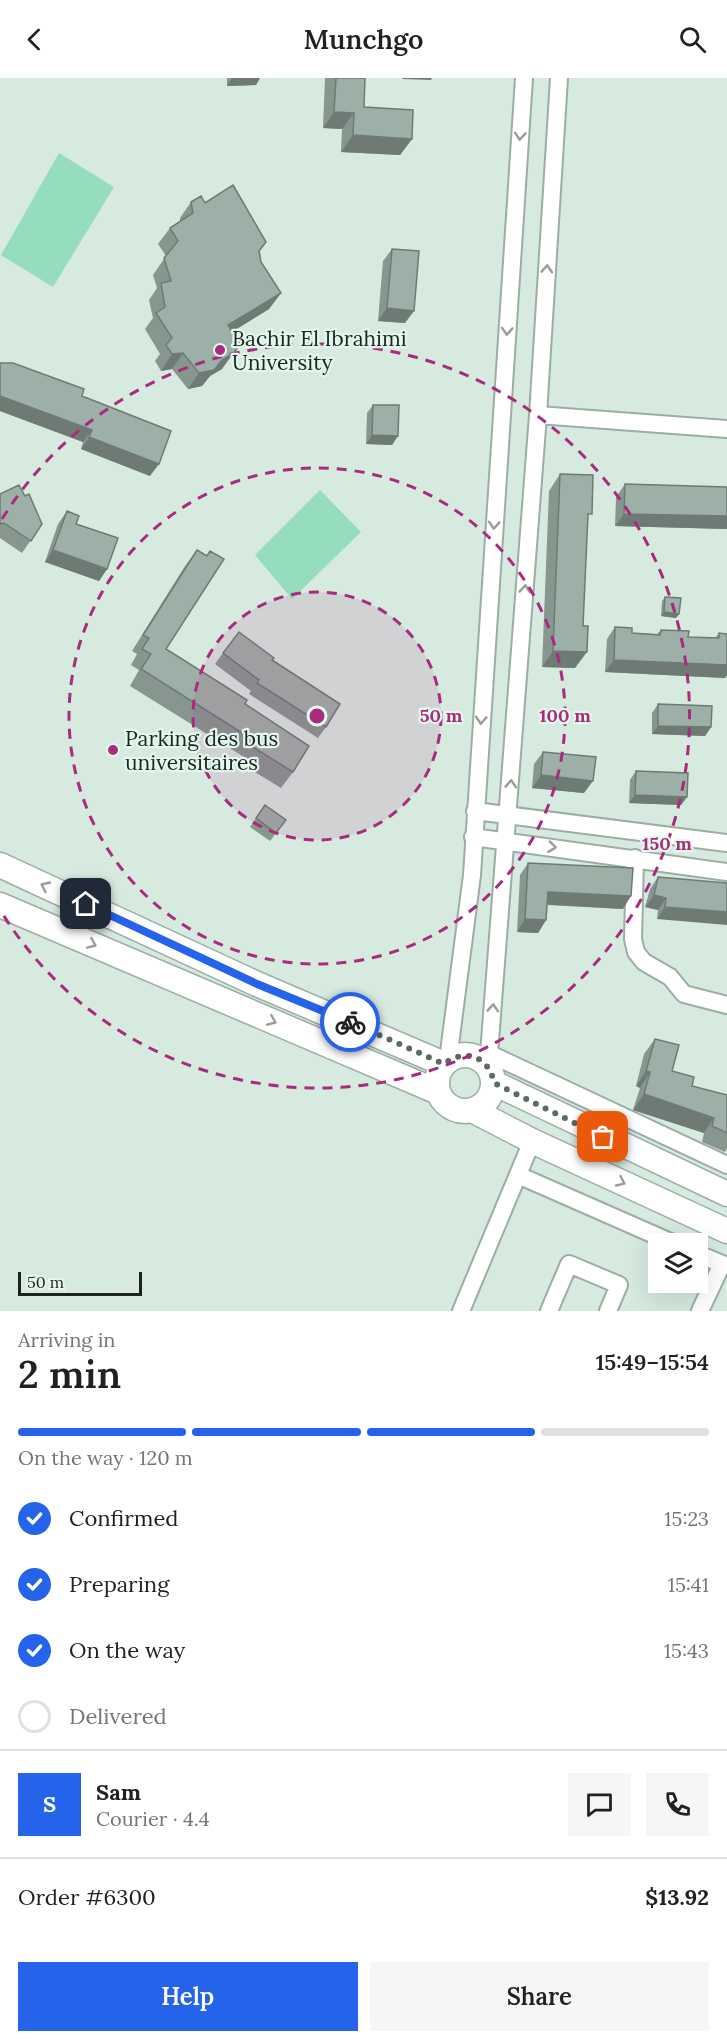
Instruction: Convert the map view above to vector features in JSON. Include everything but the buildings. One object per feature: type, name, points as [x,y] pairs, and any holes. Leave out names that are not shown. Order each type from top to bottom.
[{"type":"main road","points":[[0,865],[257,984],[446,1062]]},
{"type":"main road","points":[[0,905],[438,1092],[448,1107],[456,1111],[474,1111],[532,1141],[727,1231]]},
{"type":"main road","points":[[438,1092],[438,1075],[446,1062],[465,1055],[474,1056],[491,1068],[727,1194]]},
{"type":"main road","points":[[474,1111],[488,1100],[491,1068]]},
{"type":"street","points":[[446,1062],[472,875],[524,78]]},
{"type":"street","points":[[559,78],[538,415],[505,842],[491,1068],[727,1165]]},
{"type":"street","points":[[538,415],[727,429]]},
{"type":"street","points":[[475,812],[727,843]]},
{"type":"street","points":[[473,837],[727,872]]},
{"type":"street","points":[[635,858],[633,939],[636,952],[644,962],[670,977],[684,994],[727,1005]]},
{"type":"street","points":[[461,1311],[532,1141]]},
{"type":"street","points":[[518,1175],[650,1233]]},
{"type":"street","points":[[700,1311],[725,1265],[708,1258]]},
{"type":"street","points":[[549,1311],[569,1264],[619,1285],[608,1311]]},
{"type":"green space","points":[[59,153],[114,187],[53,287],[1,255]]},
{"type":"green space","points":[[320,490],[361,532],[292,599],[255,555]]},
{"type":"way so far","points":[[350,1022],[444,1064],[456,1056],[474,1056],[488,1066],[494,1083],[603,1137]]},
{"type":"place","name":"Bachir El Ibrahimi University","points":[[220,350]]},
{"type":"place","name":"Parking des bus universitaires","points":[[113,750]]},
{"type":"route","points":[[86,904],[257,984],[350,1022]]}]
